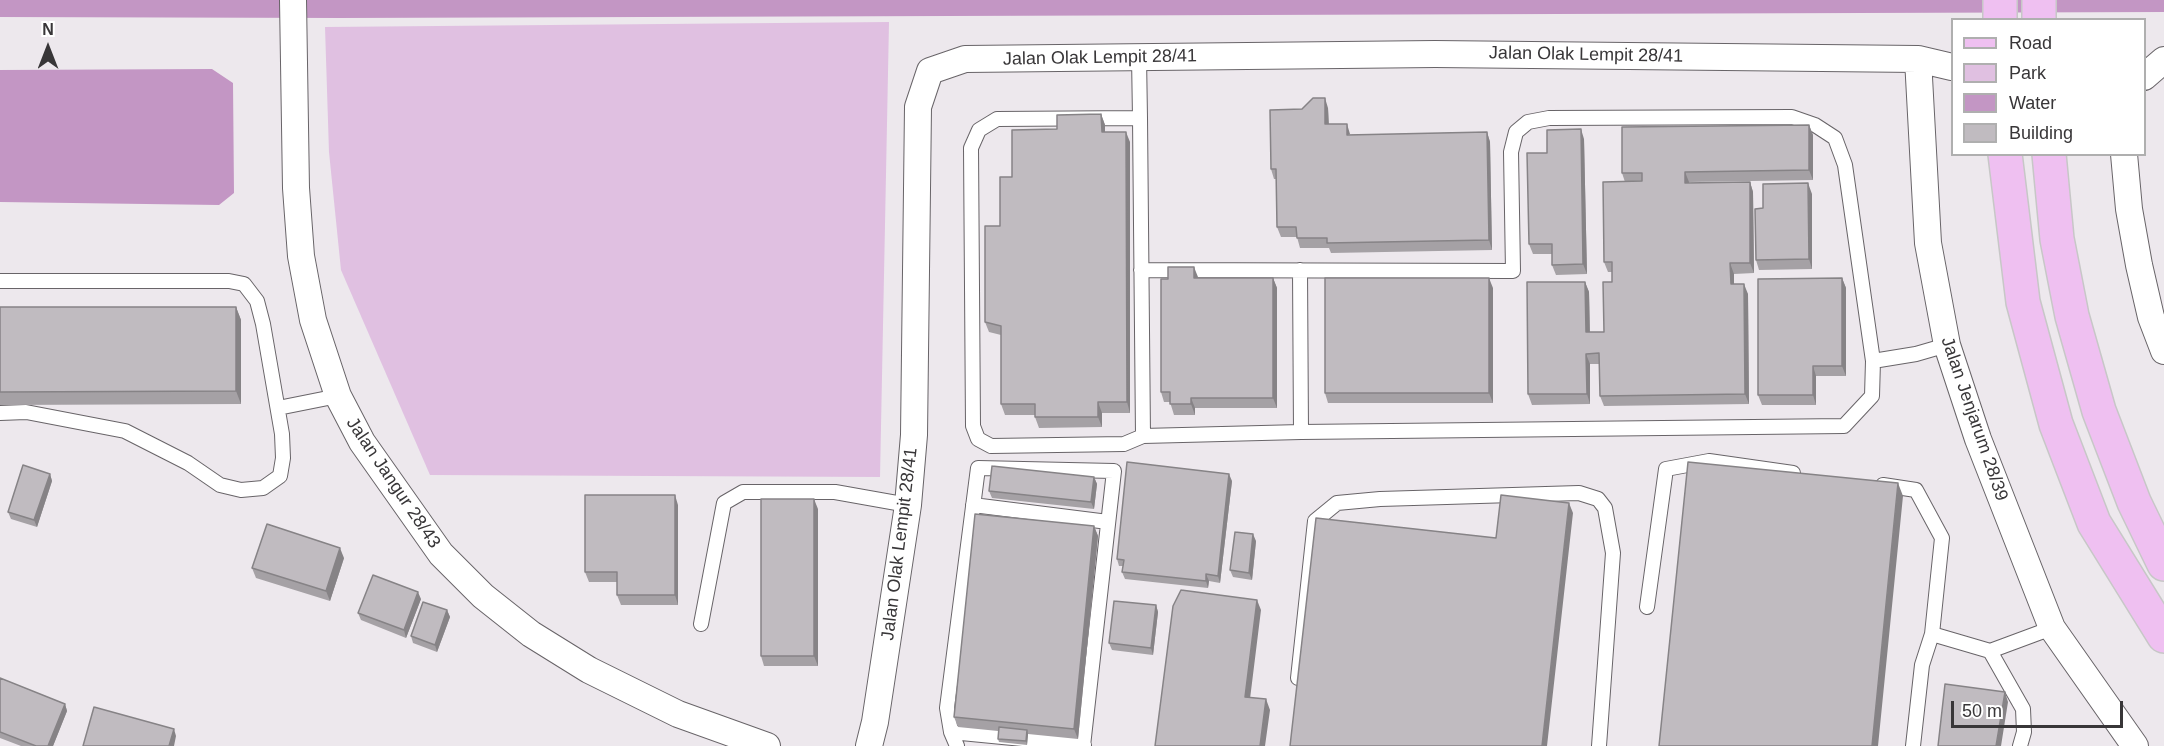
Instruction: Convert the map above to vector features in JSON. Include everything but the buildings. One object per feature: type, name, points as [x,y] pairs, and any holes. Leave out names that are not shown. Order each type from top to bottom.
[{"type":"main road","points":[[2000,0],[2000,18]]},
{"type":"main road","points":[[2039,0],[2039,18]]},
{"type":"main road","points":[[2004,156],[2023,302],[2056,424],[2094,523],[2164,636]]},
{"type":"main road","points":[[2049,156],[2057,239],[2072,316],[2099,411],[2134,502],[2164,564]]},
{"type":"street","name":"Jalan Jangur 28/43","points":[[293,0],[296,188],[301,256],[313,320],[338,396],[362,442],[441,554],[483,596],[531,634],[589,669],[678,714],[767,746]]},
{"type":"street","name":"Jalan Olak Lempit 28/41","points":[[869,746],[875,722],[908,505],[914,435],[918,107],[930,71],[965,59],[1435,54],[1918,59],[1951,67]]},
{"type":"street","name":"Jalan Jenjarum 28/39","points":[[1918,59],[1928,243],[1947,345],[1978,439],[2052,628],[2135,746]]},
{"type":"street","points":[[2146,76],[2164,60]]},
{"type":"street","points":[[2124,156],[2129,209],[2139,265],[2151,317],[2164,351]]},
{"type":"lane","points":[[1139,57],[1143,436]]},
{"type":"lane","points":[[1140,118],[997,119],[979,130],[971,148],[972,426],[978,439],[991,446],[1124,444],[1143,436],[1301,432],[1844,426],[1872,396],[1873,361],[1845,165],[1835,138],[1815,125],[1792,117],[1549,118],[1528,122],[1516,132],[1511,152],[1513,271],[1141,270]]},
{"type":"lane","points":[[1300,270],[1301,432]]},
{"type":"lane","points":[[0,280],[229,281],[244,284],[257,301],[263,324],[278,408],[283,458],[280,476],[263,488],[241,490],[220,485],[188,463],[126,431],[26,412],[0,412]]},
{"type":"lane","points":[[1873,361],[1916,354],[1947,345]]},
{"type":"lane","points":[[278,408],[338,396]]},
{"type":"lane","points":[[1647,607],[1666,469],[1709,461],[1801,474]]},
{"type":"lane","points":[[951,732],[1084,745],[1114,471],[978,468],[947,708],[951,732],[957,746]]},
{"type":"lane","points":[[1870,484],[1916,490],[1942,538],[1932,634],[1922,665],[1913,746]]},
{"type":"lane","points":[[701,624],[724,503],[743,492],[835,492],[908,505]]},
{"type":"lane","points":[[1297,687],[1315,521],[1337,503],[1380,499],[1579,494],[1599,499],[1605,508],[1613,552],[1599,746]]},
{"type":"lane","points":[[973,505],[1108,522]]},
{"type":"lane","points":[[1932,634],[1990,651],[2052,628]]},
{"type":"lane","points":[[1990,651],[2023,709],[2024,732],[2020,746]]},
{"type":"green space","points":[[889,22],[880,477],[430,475],[341,270],[329,152],[325,27]]},
{"type":"water","points":[[0,0],[2164,0],[2164,12],[0,17]]},
{"type":"water","points":[[212,69],[233,83],[234,193],[219,205],[0,202],[0,70]]}]
